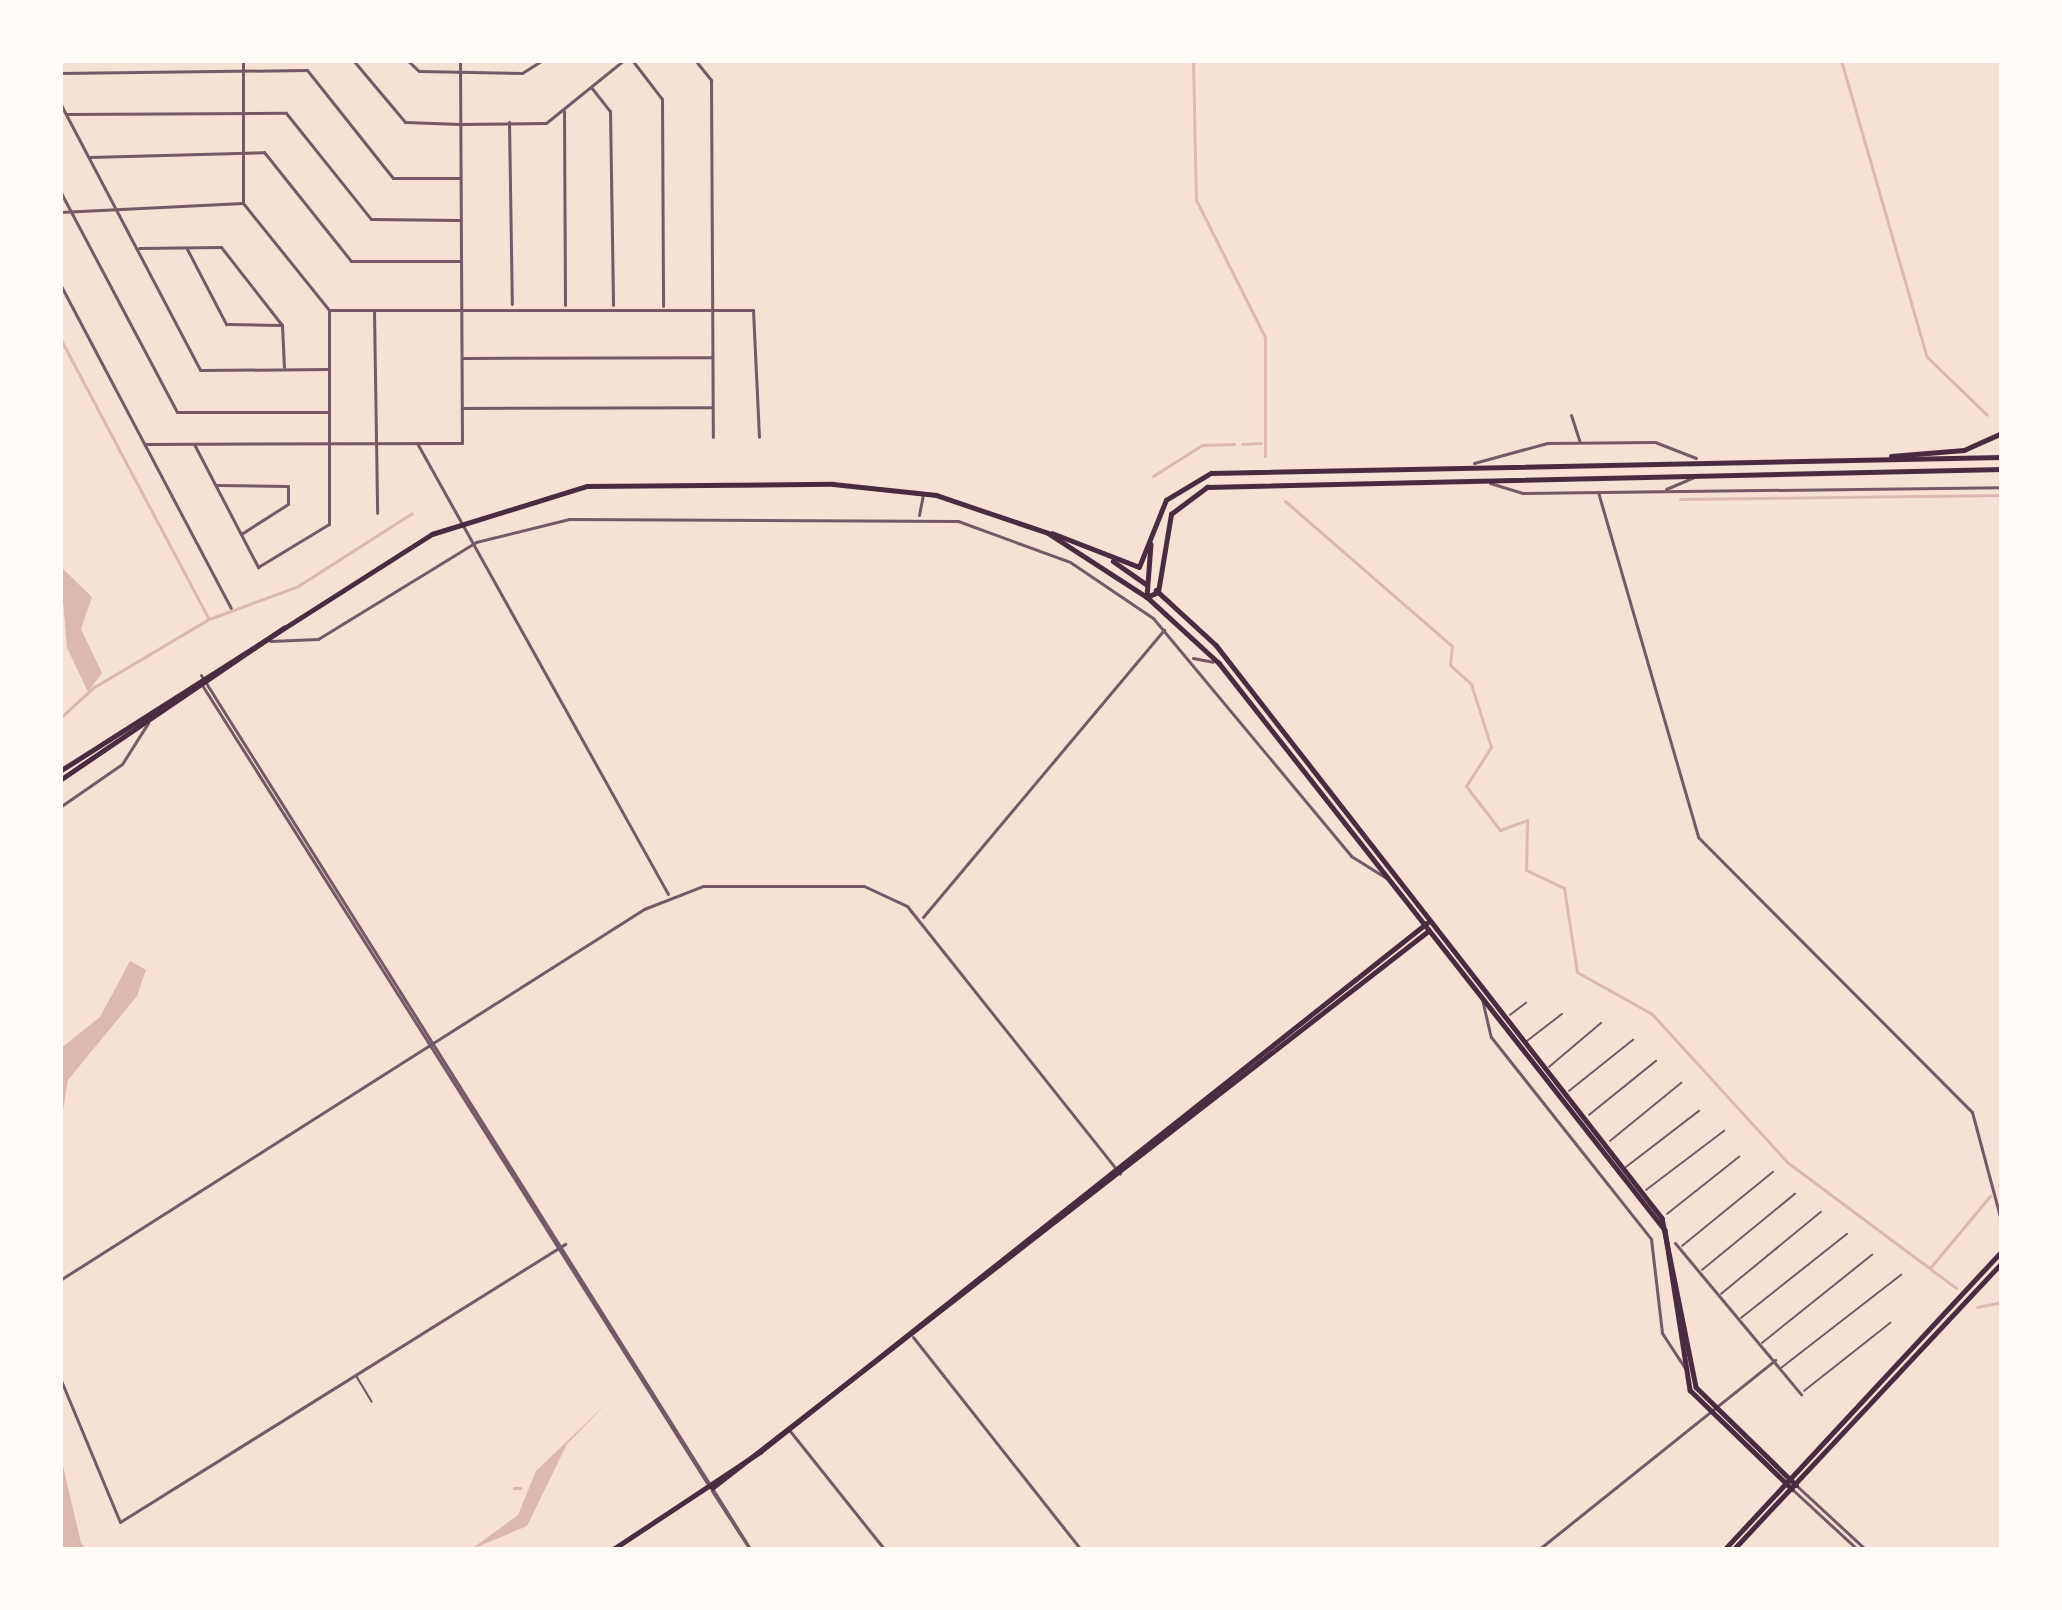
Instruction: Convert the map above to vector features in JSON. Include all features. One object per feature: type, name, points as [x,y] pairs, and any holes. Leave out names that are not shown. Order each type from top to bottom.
[{"type":"main road","points":[[1879,458],[1964,450],[2002,433]]},
{"type":"main road","points":[[1772,475],[1778,457]]},
{"type":"main road","points":[[60,771],[201,675],[457,522],[612,484],[923,493],[1139,567],[1166,500],[1198,476],[1335,466],[2002,457]]},
{"type":"main road","points":[[1329,484],[1335,466]]},
{"type":"main road","points":[[1158,592],[1168,521],[1192,494],[1329,484],[2002,470]]},
{"type":"main road","points":[[1048,533],[1147,597],[1219,663],[1526,1042],[1666,1233],[1685,1368],[1712,1411],[1794,1487]]},
{"type":"main road","points":[[1147,597],[1151,544]]},
{"type":"main road","points":[[1113,561],[1158,592],[1216,645],[1391,881],[1482,997],[1568,1092],[1662,1218],[1679,1244],[1691,1377],[1712,1411]]},
{"type":"main road","points":[[1147,597],[1158,592]]},
{"type":"main road","points":[[60,780],[293,620]]},
{"type":"main road","points":[[612,1550],[715,1486],[914,1337],[1428,923]]},
{"type":"main road","points":[[790,1431],[1430,931]]},
{"type":"main road","points":[[1724,1550],[2002,1251]]},
{"type":"main road","points":[[1733,1550],[2002,1263]]},
{"type":"street","points":[[193,443],[258,567],[329,524],[329,310],[243,203],[243,60]]},
{"type":"street","points":[[353,60],[405,122],[460,124],[546,123],[624,60]]},
{"type":"street","points":[[407,60],[460,71],[522,73],[543,60]]},
{"type":"street","points":[[145,444],[462,443],[460,60]]},
{"type":"street","points":[[632,60],[662,98],[663,307]]},
{"type":"street","points":[[695,60],[711,80],[712,437]]},
{"type":"street","points":[[60,73],[307,70],[392,178],[460,178]]},
{"type":"street","points":[[590,87],[610,111],[613,307]]},
{"type":"street","points":[[60,103],[200,370],[329,369]]},
{"type":"street","points":[[563,109],[566,307]]},
{"type":"street","points":[[66,114],[286,112],[371,219],[460,220]]},
{"type":"street","points":[[509,122],[512,306]]},
{"type":"street","points":[[89,157],[264,152],[352,261],[461,261]]},
{"type":"street","points":[[60,191],[177,412],[328,412]]},
{"type":"street","points":[[60,212],[115,202],[243,203]]},
{"type":"street","points":[[139,248],[221,247],[282,326],[284,368]]},
{"type":"street","points":[[186,248],[226,324],[282,326]]},
{"type":"street","points":[[60,284],[231,608]]},
{"type":"street","points":[[329,310],[512,306],[753,310],[759,437]]},
{"type":"street","points":[[374,310],[377,513]]},
{"type":"street","points":[[461,358],[712,357]]},
{"type":"street","points":[[462,408],[712,407]]},
{"type":"street","points":[[1571,415],[1580,443]]},
{"type":"street","points":[[1474,463],[1520,444],[1655,442],[1696,458]]},
{"type":"street","points":[[417,443],[669,896]]},
{"type":"street","points":[[1659,491],[1699,475]]},
{"type":"street","points":[[1480,480],[1517,493],[2002,487]]},
{"type":"street","points":[[215,485],[288,486],[289,504],[241,534]]},
{"type":"street","points":[[1598,492],[1698,837],[1972,1112],[2002,1224]]},
{"type":"street","points":[[919,517],[923,493]]},
{"type":"street","points":[[268,641],[322,637],[470,545],[612,514],[919,517],[1007,535],[1090,574],[1165,629],[1351,856],[1391,881]]},
{"type":"street","points":[[1079,552],[1090,574]]},
{"type":"street","points":[[921,920],[1165,629]]},
{"type":"street","points":[[1192,658],[1219,663]]},
{"type":"street","points":[[201,675],[751,1550]]},
{"type":"street","points":[[205,682],[438,1040],[562,1246]]},
{"type":"street","points":[[60,806],[122,764],[153,715]]},
{"type":"street","points":[[60,1280],[669,896],[871,887],[921,920],[1118,1172]]},
{"type":"street","points":[[1482,997],[1491,1036],[1651,1239],[1662,1333],[1685,1368]]},
{"type":"street","points":[[1527,1081],[1544,1069]]},
{"type":"street","points":[[1679,1244],[1801,1394]]},
{"type":"street","points":[[60,1378],[120,1522],[562,1246]]},
{"type":"street","points":[[914,1337],[1081,1550]]},
{"type":"street","points":[[1538,1550],[1775,1360]]},
{"type":"street","points":[[790,1431],[885,1550]]},
{"type":"street","points":[[1794,1487],[1858,1550]]},
{"type":"street","points":[[1794,1487],[1866,1550]]},
{"type":"lane","points":[[1507,1018],[1526,1003]]},
{"type":"lane","points":[[1526,1042],[1562,1014]]},
{"type":"lane","points":[[1544,1069],[1601,1024]]},
{"type":"lane","points":[[1568,1092],[1633,1040]]},
{"type":"lane","points":[[1585,1118],[1656,1061]]},
{"type":"lane","points":[[1606,1144],[1681,1083]]},
{"type":"lane","points":[[1624,1169],[1700,1112]]},
{"type":"lane","points":[[1643,1193],[1724,1131]]},
{"type":"lane","points":[[1662,1218],[1739,1157]]},
{"type":"lane","points":[[1679,1244],[1773,1172]]},
{"type":"lane","points":[[1702,1270],[1796,1194]]},
{"type":"lane","points":[[1721,1294],[1821,1212]]},
{"type":"lane","points":[[1741,1318],[1847,1234]]},
{"type":"lane","points":[[1762,1343],[1872,1256]]},
{"type":"lane","points":[[1781,1368],[1900,1275]]},
{"type":"lane","points":[[1801,1394],[1890,1323]]},
{"type":"lane","points":[[356,1373],[372,1402]]},
{"type":"shaded area","points":[[60,566],[92,597],[81,629],[102,673],[88,692],[67,648]]},
{"type":"shaded area","points":[[130,961],[146,970],[137,996],[68,1080],[60,1128],[60,1049],[100,1017]]},
{"type":"shaded area","points":[[609,1401],[567,1444],[527,1526],[470,1550],[518,1515],[536,1471]]},
{"type":"shaded area","points":[[60,1453],[81,1543],[87,1550],[60,1550]]},
{"type":"waterway","points":[[1193,60],[1196,200],[1265,337],[1265,456]]},
{"type":"waterway","points":[[1841,60],[1927,357],[1987,415]]},
{"type":"waterway","points":[[60,338],[208,618]]},
{"type":"waterway","points":[[1242,444],[1261,443]]},
{"type":"waterway","points":[[1153,476],[1202,445],[1234,444]]},
{"type":"waterway","points":[[1680,499],[2002,495]]},
{"type":"waterway","points":[[1285,501],[1452,646],[1450,665],[1471,684],[1491,747],[1466,786],[1500,830],[1527,820],[1526,870],[1564,888],[1577,972],[1652,1014],[1787,1162],[1956,1288]]},
{"type":"waterway","points":[[96,686],[209,619],[298,586],[412,513]]},
{"type":"waterway","points":[[60,718],[95,686]]},
{"type":"waterway","points":[[1999,1185],[2002,1182]]},
{"type":"waterway","points":[[1930,1268],[1990,1196]]},
{"type":"waterway","points":[[1977,1307],[2002,1302]]},
{"type":"waterway","points":[[514,1488],[520,1488]]}]
